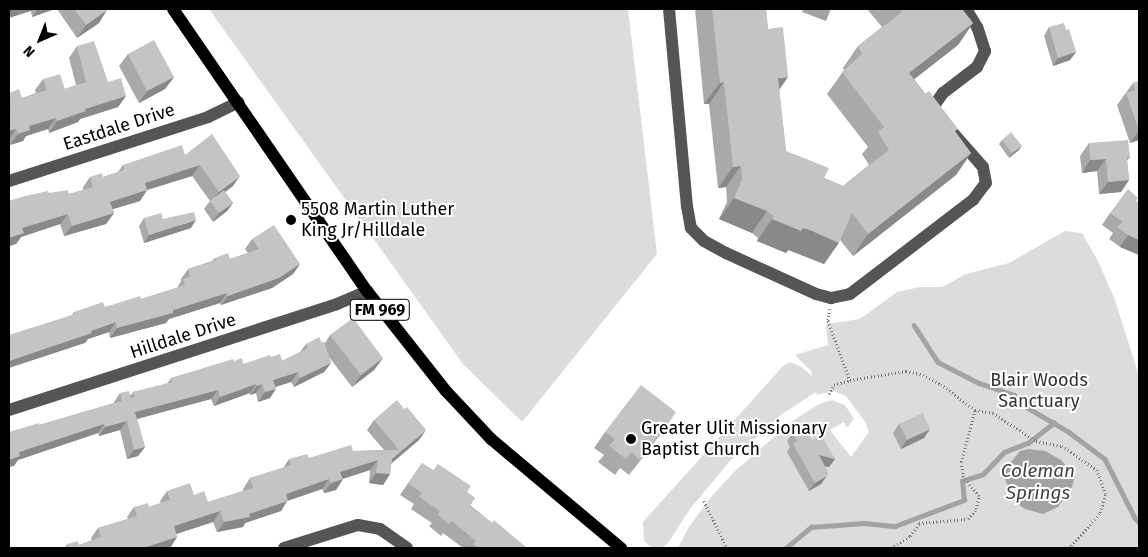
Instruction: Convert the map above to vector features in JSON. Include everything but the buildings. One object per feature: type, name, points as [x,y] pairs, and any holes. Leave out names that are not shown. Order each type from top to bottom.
[{"type":"main road","name":"FM 969","points":[[173,9],[239,102],[367,291],[446,391],[491,439],[621,548]]},
{"type":"street","points":[[669,9],[687,206],[691,228],[704,241],[726,253],[816,294],[832,298],[850,294],[877,274],[973,200],[986,183],[983,167],[962,140],[931,110],[943,93],[976,67],[985,51],[977,27],[966,9]]},
{"type":"street","name":"Eastdale Drive","points":[[9,181],[208,117],[239,102]]},
{"type":"street","name":"Hilldale Drive","points":[[9,410],[337,304],[367,291]]},
{"type":"street","points":[[284,548],[358,525],[380,529],[407,548]]},
{"type":"path","points":[[832,298],[828,321],[850,380]]},
{"type":"path","points":[[829,394],[834,385],[850,380],[906,371],[923,375],[941,384],[975,410],[993,413],[1036,441],[1062,446],[1097,470],[1106,495],[1100,514],[1071,548],[1062,548]]},
{"type":"path","points":[[891,548],[910,536],[920,523],[968,519],[976,509],[979,496],[963,477],[961,462],[975,410]]},
{"type":"path","points":[[704,501],[727,548]]},
{"type":"green space","points":[[209,9],[628,9],[657,254],[522,422],[463,364]]},
{"type":"green space","name":"Blair Woods Sanctuary","points":[[1065,231],[1082,233],[1099,263],[1115,300],[1139,376],[1139,548],[678,548],[689,527],[710,498],[734,472],[791,422],[819,404],[832,400],[845,405],[854,419],[847,428],[844,422],[830,430],[851,457],[869,432],[865,422],[846,396],[833,391],[817,395],[816,392],[782,414],[730,461],[690,509],[668,543],[662,548],[652,548],[644,541],[643,522],[783,366],[790,362],[800,366],[812,376],[811,371],[795,355],[828,345],[826,324],[860,319],[897,292],[920,287],[942,287],[966,274],[1009,263]]},
{"type":"water","points":[[803,9],[831,9],[826,21],[802,12]]},
{"type":"water","name":"Coleman Springs","points":[[1029,449],[1045,451],[1061,460],[1075,476],[1072,487],[1058,507],[1043,514],[1025,509],[1014,501],[1005,479],[1005,469],[1020,451]]},
{"type":"waterway","points":[[914,325],[938,362],[979,383],[1014,395],[1028,408],[1069,432],[1105,459],[1135,518],[1139,522]]},
{"type":"waterway","points":[[786,548],[811,527],[864,523],[895,526],[964,500],[962,481],[983,474],[1004,452],[1028,443],[1054,423]]},
{"type":"place","name":"5508 Martin Luther King Jr/Hilldale","points":[[291,220]]},
{"type":"place","name":"Greater Ulit Missionary Baptist Church","points":[[631,439]]}]
